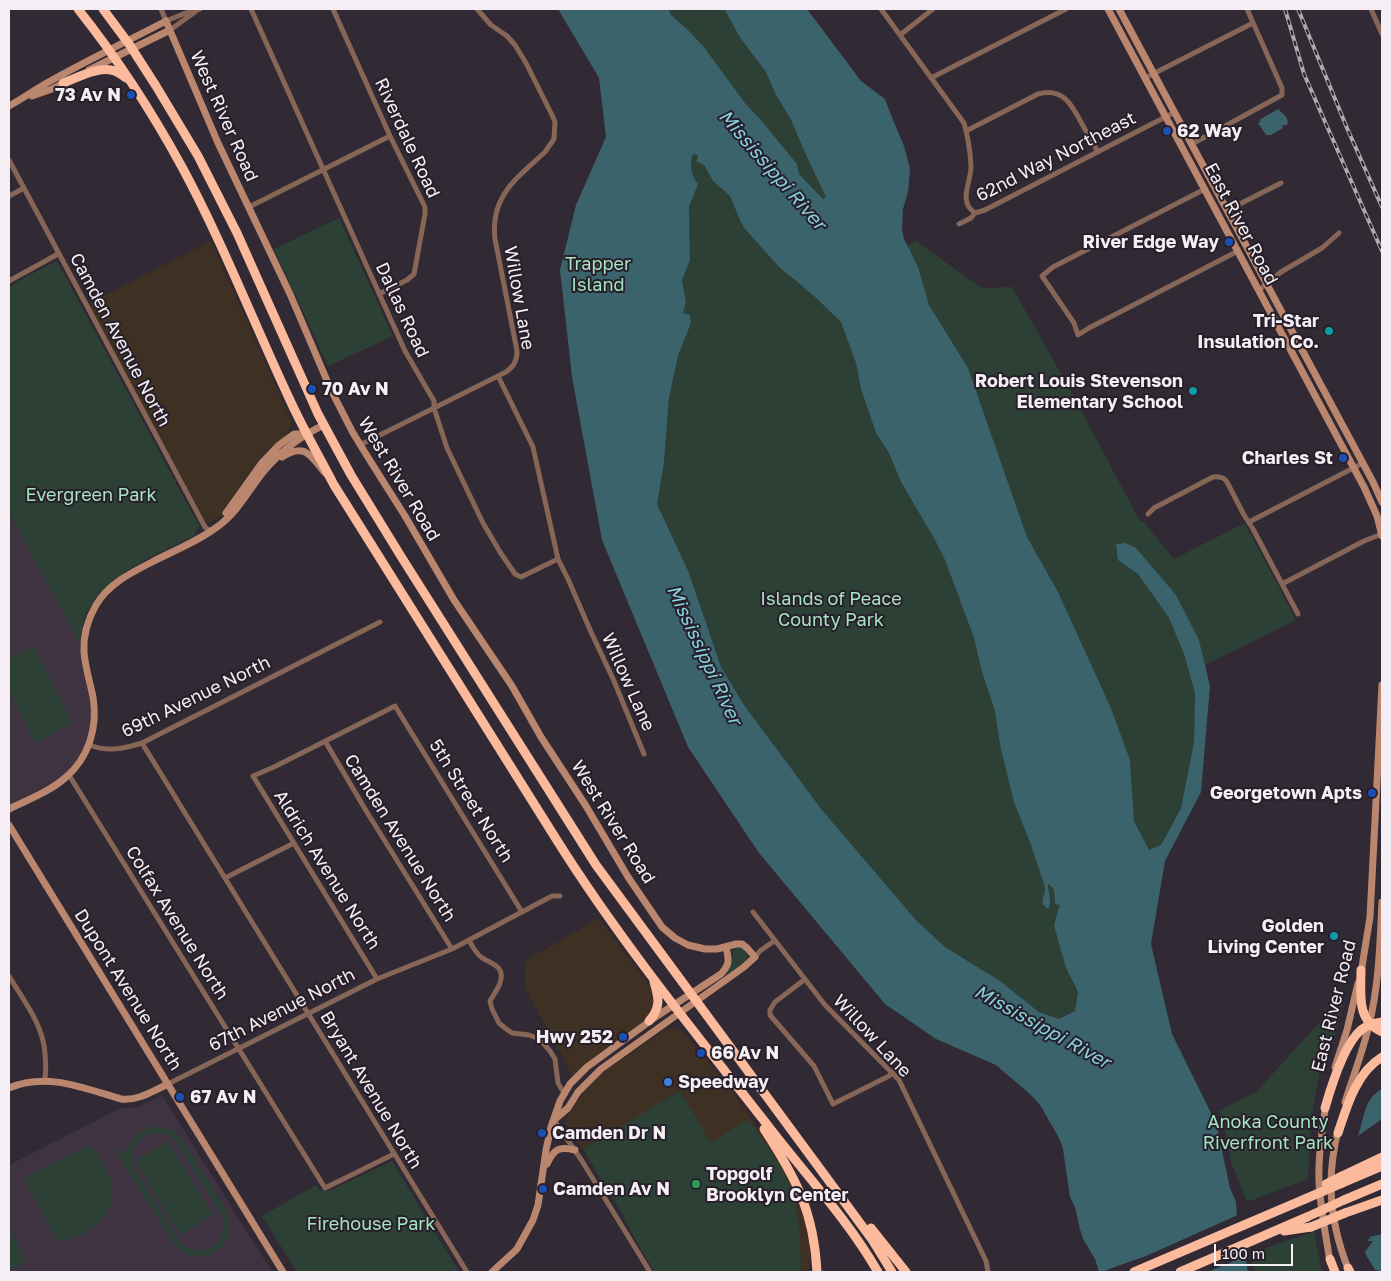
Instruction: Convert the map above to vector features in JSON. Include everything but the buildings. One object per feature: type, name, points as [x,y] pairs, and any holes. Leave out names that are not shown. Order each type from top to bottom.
[{"type":"highway","points":[[78,9],[129,80],[175,155],[206,213],[288,397],[334,485],[558,842],[593,895],[651,975],[847,1226],[878,1272]]},
{"type":"highway","points":[[103,9],[166,100],[210,180],[237,233],[305,388],[366,500],[587,852],[875,1244],[892,1272]]},
{"type":"highway","points":[[63,83],[105,69],[116,71],[129,80]]},
{"type":"highway","points":[[1361,970],[1362,1009],[1369,1025],[1382,1032]]},
{"type":"highway","points":[[650,1021],[655,1014],[659,1002],[651,975]]},
{"type":"highway","points":[[1325,1108],[1348,1047],[1357,1034],[1369,1025],[1382,1022]]},
{"type":"highway","points":[[1338,1133],[1347,1106],[1358,1083],[1368,1069],[1382,1057]]},
{"type":"highway","points":[[732,1080],[793,1178],[805,1204],[815,1247],[817,1272]]},
{"type":"highway","points":[[807,1151],[906,1272]]},
{"type":"highway","points":[[1127,1272],[1137,1271],[1262,1218],[1382,1157]]},
{"type":"highway","points":[[1342,1179],[1382,1166]]},
{"type":"highway","points":[[1180,1272],[1382,1184]]},
{"type":"highway","points":[[1274,1232],[1311,1227],[1382,1200]]},
{"type":"highway","points":[[811,1226],[813,1248],[812,1272]]},
{"type":"highway","points":[[1330,1259],[1333,1272]]},
{"type":"street","name":"West River Road","points":[[160,9],[218,143],[296,306],[332,390],[360,445],[405,516],[454,600],[507,679],[541,737],[657,921],[681,942],[694,947],[711,949],[742,944],[755,957]]},
{"type":"street","points":[[22,99],[52,89],[111,54],[126,41],[166,21],[199,9]]},
{"type":"street","points":[[9,106],[45,84],[111,54],[132,49],[170,30],[199,9]]},
{"type":"street","name":"Dallas Road","points":[[251,9],[378,294],[405,351],[434,401],[434,408],[447,448],[483,523],[515,574],[521,577],[558,559]]},
{"type":"street","name":"Riverdale Road","points":[[333,9],[390,136],[425,207],[426,214],[414,274],[407,280],[378,294]]},
{"type":"street","name":"Willow Lane","points":[[477,9],[491,25],[515,45],[529,67],[555,122],[554,139],[550,146],[508,188],[502,197],[494,218],[495,239],[516,351],[515,364],[498,376],[533,447],[558,559],[614,681],[644,754]]},
{"type":"street","points":[[881,9],[964,123],[972,167],[966,189],[966,199],[975,212]]},
{"type":"street","points":[[900,35],[933,9]]},
{"type":"street","points":[[931,78],[1066,9]]},
{"type":"street","name":"East River Road","points":[[1108,9],[1354,467],[1370,498],[1382,535]]},
{"type":"street","name":"East River Road","points":[[1119,9],[1267,283],[1382,502]]},
{"type":"street","points":[[1192,144],[1282,95],[1282,88],[1247,9]]},
{"type":"street","points":[[1371,9],[1382,34]]},
{"type":"street","points":[[1145,78],[1253,23]]},
{"type":"street","points":[[966,131],[1038,94],[1054,93],[1060,95],[1071,104],[1098,152]]},
{"type":"street","name":"62nd Way Northeast","points":[[960,224],[971,218],[975,212],[985,210],[1175,112]]},
{"type":"street","points":[[249,207],[390,136]]},
{"type":"street","name":"Camden Avenue North","points":[[9,160],[205,527],[210,531]]},
{"type":"street","points":[[1228,210],[1281,183]]},
{"type":"street","points":[[9,196],[24,188]]},
{"type":"street","points":[[1205,188],[1053,267],[1042,276],[1074,323],[1078,335],[1238,251]]},
{"type":"street","points":[[1258,290],[1282,272],[1322,248],[1339,233]]},
{"type":"street","points":[[9,281],[58,254]]},
{"type":"street","points":[[360,445],[498,376]]},
{"type":"street","points":[[9,809],[57,784],[83,758],[89,744],[93,732],[94,707],[84,650],[84,638],[96,604],[112,585],[127,575],[194,541],[223,523],[279,455],[306,434],[324,425]]},
{"type":"street","points":[[210,531],[229,510],[267,458],[294,434],[306,434]]},
{"type":"street","points":[[264,471],[289,453],[294,451],[305,452],[310,454],[334,485]]},
{"type":"street","points":[[1249,522],[1363,463]]},
{"type":"street","points":[[1148,514],[1154,508],[1213,477],[1221,477],[1227,482],[1298,614]]},
{"type":"street","points":[[1282,584],[1364,541],[1382,535]]},
{"type":"street","name":"69th Avenue North","points":[[89,744],[97,748],[113,750],[123,749],[142,742],[380,622]]},
{"type":"street","name":"East River Road","points":[[1330,1259],[1319,1181],[1325,1108],[1330,1082],[1347,1030],[1361,970],[1370,917],[1382,686]]},
{"type":"street","name":"5th Street North","points":[[325,741],[395,706],[522,912]]},
{"type":"street","name":"Camden Avenue North","points":[[325,741],[452,949]]},
{"type":"street","name":"Aldrich Avenue North","points":[[325,741],[253,776],[377,979]]},
{"type":"street","name":"Bryant Avenue North","points":[[142,742],[467,1272]]},
{"type":"street","name":"Colfax Avenue North","points":[[69,774],[325,1188],[394,1154]]},
{"type":"street","name":"Dupont Avenue North","points":[[9,825],[283,1272]]},
{"type":"street","points":[[226,878],[294,843]]},
{"type":"street","name":"67th Avenue North","points":[[9,1088],[28,1082],[45,1080],[70,1084],[121,1099],[128,1100],[142,1096],[377,979],[452,949],[552,896],[560,896]]},
{"type":"street","name":"East River Road","points":[[1349,1271],[1336,1224],[1331,1196],[1332,1168],[1345,1103],[1369,1025],[1377,983],[1382,902]]},
{"type":"street","name":"Willow Lane","points":[[752,912],[824,1005],[893,1072],[901,1084],[986,1261],[988,1272]]},
{"type":"street","points":[[469,940],[479,956],[487,961],[494,962],[498,966],[501,975],[500,983],[490,1001],[499,1023],[512,1033],[529,1035],[544,1044],[555,1059],[558,1083],[564,1093]]},
{"type":"street","points":[[554,1120],[568,1108],[578,1092],[601,1069],[677,1009],[744,967],[760,950],[774,940]]},
{"type":"street","points":[[693,998],[726,968],[728,962],[726,947]]},
{"type":"street","points":[[9,976],[40,1031],[45,1052],[45,1080]]},
{"type":"street","points":[[804,980],[775,1002],[770,1010],[770,1015],[814,1066],[834,1104],[889,1076],[893,1072]]},
{"type":"street","points":[[492,1272],[517,1249],[534,1220],[544,1171],[548,1138],[560,1101],[570,1084],[587,1066],[650,1021],[677,1009]]},
{"type":"street","points":[[554,1120],[575,1150],[650,1272]]},
{"type":"street","points":[[544,1171],[553,1152],[565,1147],[575,1150]]},
{"type":"shaded area","points":[[211,241],[291,420],[291,425],[288,434],[264,454],[247,476],[221,516],[209,523],[206,522],[87,304]]},
{"type":"shaded area","points":[[9,513],[80,644],[82,668],[89,695],[91,718],[87,740],[77,760],[65,775],[9,805]]},
{"type":"shaded area","points":[[599,918],[654,992],[657,1000],[653,1015],[573,1077],[525,988],[525,961]]},
{"type":"shaded area","name":"Topgolf Brooklyn Center","points":[[673,1028],[680,1030],[686,1035],[733,1092],[791,1179],[809,1230],[809,1272],[655,1272],[622,1214],[566,1125],[565,1121],[568,1115],[599,1075],[664,1030]]},
{"type":"shaded area","points":[[162,1095],[272,1272],[9,1272],[9,1165],[121,1108],[139,1107]]},
{"type":"green space","points":[[668,9],[724,9],[741,39],[766,72],[827,197],[823,199],[799,174],[797,164],[745,103],[687,29],[671,15]]},
{"type":"green space","name":"Islands of Peace County Park","points":[[693,154],[697,155],[713,181],[730,196],[739,218],[780,268],[841,322],[856,363],[861,389],[876,433],[889,453],[901,482],[945,560],[974,638],[982,672],[995,711],[1000,745],[1044,884],[1045,890],[1042,902],[1050,896],[1048,884],[1050,884],[1054,890],[1054,896],[1060,905],[1066,968],[1078,993],[1075,1011],[1059,1019],[1039,1012],[1000,981],[945,947],[916,920],[822,810],[744,705],[721,667],[689,573],[657,504],[664,463],[669,398],[678,356],[691,323],[683,314],[686,302],[682,280],[690,260],[689,207],[698,184],[691,170]]},
{"type":"green space","points":[[339,218],[393,336],[328,366],[274,249]]},
{"type":"green space","points":[[916,241],[982,288],[1012,287],[1067,384],[1140,521],[1144,522],[1174,559],[1245,523],[1296,620],[1205,665],[1199,640],[1176,595],[1118,560],[1138,574],[1169,618],[1184,654],[1195,693],[1194,742],[1181,808],[1161,845],[1148,851],[1134,821],[1130,760],[1057,590],[1027,537],[968,368],[929,305],[907,246]]},
{"type":"green space","name":"Evergreen Park","points":[[57,261],[199,526],[194,536],[131,568],[103,589],[92,602],[85,617],[80,644],[9,513],[9,288],[18,281]]},
{"type":"green space","points":[[34,646],[73,723],[35,743],[9,691],[9,658]]},
{"type":"green space","points":[[737,947],[745,951],[748,960],[729,974],[732,955]]},
{"type":"green space","name":"Anoka County Riverfront Park","points":[[1343,1002],[1338,1026],[1319,1076],[1311,1119],[1308,1179],[1247,1202],[1231,1162],[1224,1123],[1219,1111],[1257,1091],[1328,1013]]},
{"type":"green space","name":"Topgolf Brooklyn Center","points":[[680,1091],[711,1143],[748,1119],[773,1154],[784,1172],[792,1192],[798,1217],[800,1272],[655,1272],[583,1149]]},
{"type":"green space","points":[[150,1127],[163,1128],[174,1132],[181,1138],[228,1213],[230,1226],[228,1237],[223,1246],[215,1252],[206,1256],[195,1257],[175,1246],[116,1152],[122,1148],[126,1154],[131,1141]],"holes":[[[155,1133],[167,1135],[176,1142],[222,1216],[224,1226],[222,1234],[212,1247],[204,1250],[188,1248],[180,1242],[134,1168],[133,1156],[136,1145],[144,1137]]]},
{"type":"green space","points":[[168,1141],[213,1215],[180,1235],[135,1161]]},
{"type":"green space","points":[[91,1145],[104,1164],[112,1184],[111,1203],[107,1213],[88,1231],[76,1237],[57,1241],[23,1177]]},
{"type":"green space","name":"Firehouse Park","points":[[392,1161],[459,1272],[297,1272],[262,1216],[316,1185],[320,1190],[329,1191]]},
{"type":"green space","points":[[9,1229],[27,1261],[9,1271]]},
{"type":"green space","points":[[1314,1232],[1322,1272],[1255,1272],[1250,1256],[1271,1246]]},
{"type":"water","name":"Mississippi River","points":[[558,9],[668,9],[671,15],[703,46],[745,103],[797,164],[799,174],[823,199],[826,197],[791,120],[775,93],[766,72],[741,39],[724,9],[807,9],[861,81],[885,99],[904,146],[910,169],[908,192],[903,209],[902,229],[904,239],[918,267],[929,305],[968,368],[1027,537],[1057,590],[1110,706],[1130,760],[1134,821],[1149,850],[1161,845],[1181,808],[1194,742],[1195,693],[1184,654],[1169,618],[1138,574],[1118,560],[1116,544],[1125,543],[1136,548],[1176,595],[1199,640],[1210,686],[1201,792],[1165,861],[1151,944],[1172,1034],[1216,1123],[1230,1188],[1236,1202],[1238,1233],[1243,1241],[1248,1272],[1099,1272],[1095,1259],[1083,1239],[1075,1207],[1070,1197],[1063,1149],[1059,1138],[1040,1105],[996,1065],[936,1039],[885,1004],[759,853],[688,747],[602,540],[572,377],[560,270],[576,205],[606,137],[599,78]],"holes":[[[693,154],[697,155],[696,161],[704,165],[713,181],[730,196],[745,229],[780,268],[841,322],[856,363],[861,389],[876,433],[889,453],[901,482],[945,560],[974,638],[982,672],[995,711],[1000,745],[1014,802],[1044,884],[1045,890],[1042,902],[1046,908],[1049,908],[1049,884],[1054,890],[1055,904],[1060,905],[1054,925],[1066,968],[1078,992],[1075,1011],[1059,1019],[1039,1012],[1000,981],[945,947],[916,920],[822,810],[744,705],[721,667],[689,573],[657,504],[664,463],[669,398],[678,356],[691,323],[690,315],[683,313],[686,302],[682,280],[690,260],[689,207],[698,184],[692,173],[691,162]]]},
{"type":"water","points":[[1278,109],[1287,118],[1288,123],[1271,135],[1266,135],[1258,123],[1261,122],[1259,120]]},
{"type":"water","points":[[1382,1089],[1382,1119],[1358,1136],[1368,1103]]},
{"type":"water","points":[[1382,1234],[1382,1271],[1375,1270],[1365,1252],[1373,1241],[1369,1237]]},
{"type":"pier","points":[[1240,1214],[1241,1232],[1246,1240],[1248,1255],[1208,1272],[1101,1272],[1146,1256]]},
{"type":"railway","points":[[1285,9],[1304,74],[1382,251]]},
{"type":"railway","points":[[1298,9],[1382,207]]},
{"type":"place","name":"73 Av N","points":[[131,95]]},
{"type":"place","name":"62 Way","points":[[1167,131]]},
{"type":"place","name":"River Edge Way","points":[[1229,242]]},
{"type":"place","name":"Tri-Star Insulation Co.","points":[[1329,331]]},
{"type":"place","name":"70 Av N","points":[[312,389]]},
{"type":"place","name":"Robert Louis Stevenson Elementary School","points":[[1193,391]]},
{"type":"place","name":"Charles St","points":[[1343,458]]},
{"type":"place","name":"Georgetown Apts","points":[[1372,793]]},
{"type":"place","name":"Golden Living Center","points":[[1334,936]]},
{"type":"place","name":"Hwy 252","points":[[623,1037]]},
{"type":"place","name":"66 Av N","points":[[701,1053]]},
{"type":"place","name":"Speedway","points":[[668,1082]]},
{"type":"place","name":"67 Av N","points":[[180,1097]]},
{"type":"place","name":"Camden Dr N","points":[[542,1133]]},
{"type":"place","name":"Topgolf Brooklyn Center","points":[[696,1184]]},
{"type":"place","name":"Camden Av N","points":[[543,1189]]},
{"type":"park label","name":"Trapper Island","points":[[598,274]]}]
